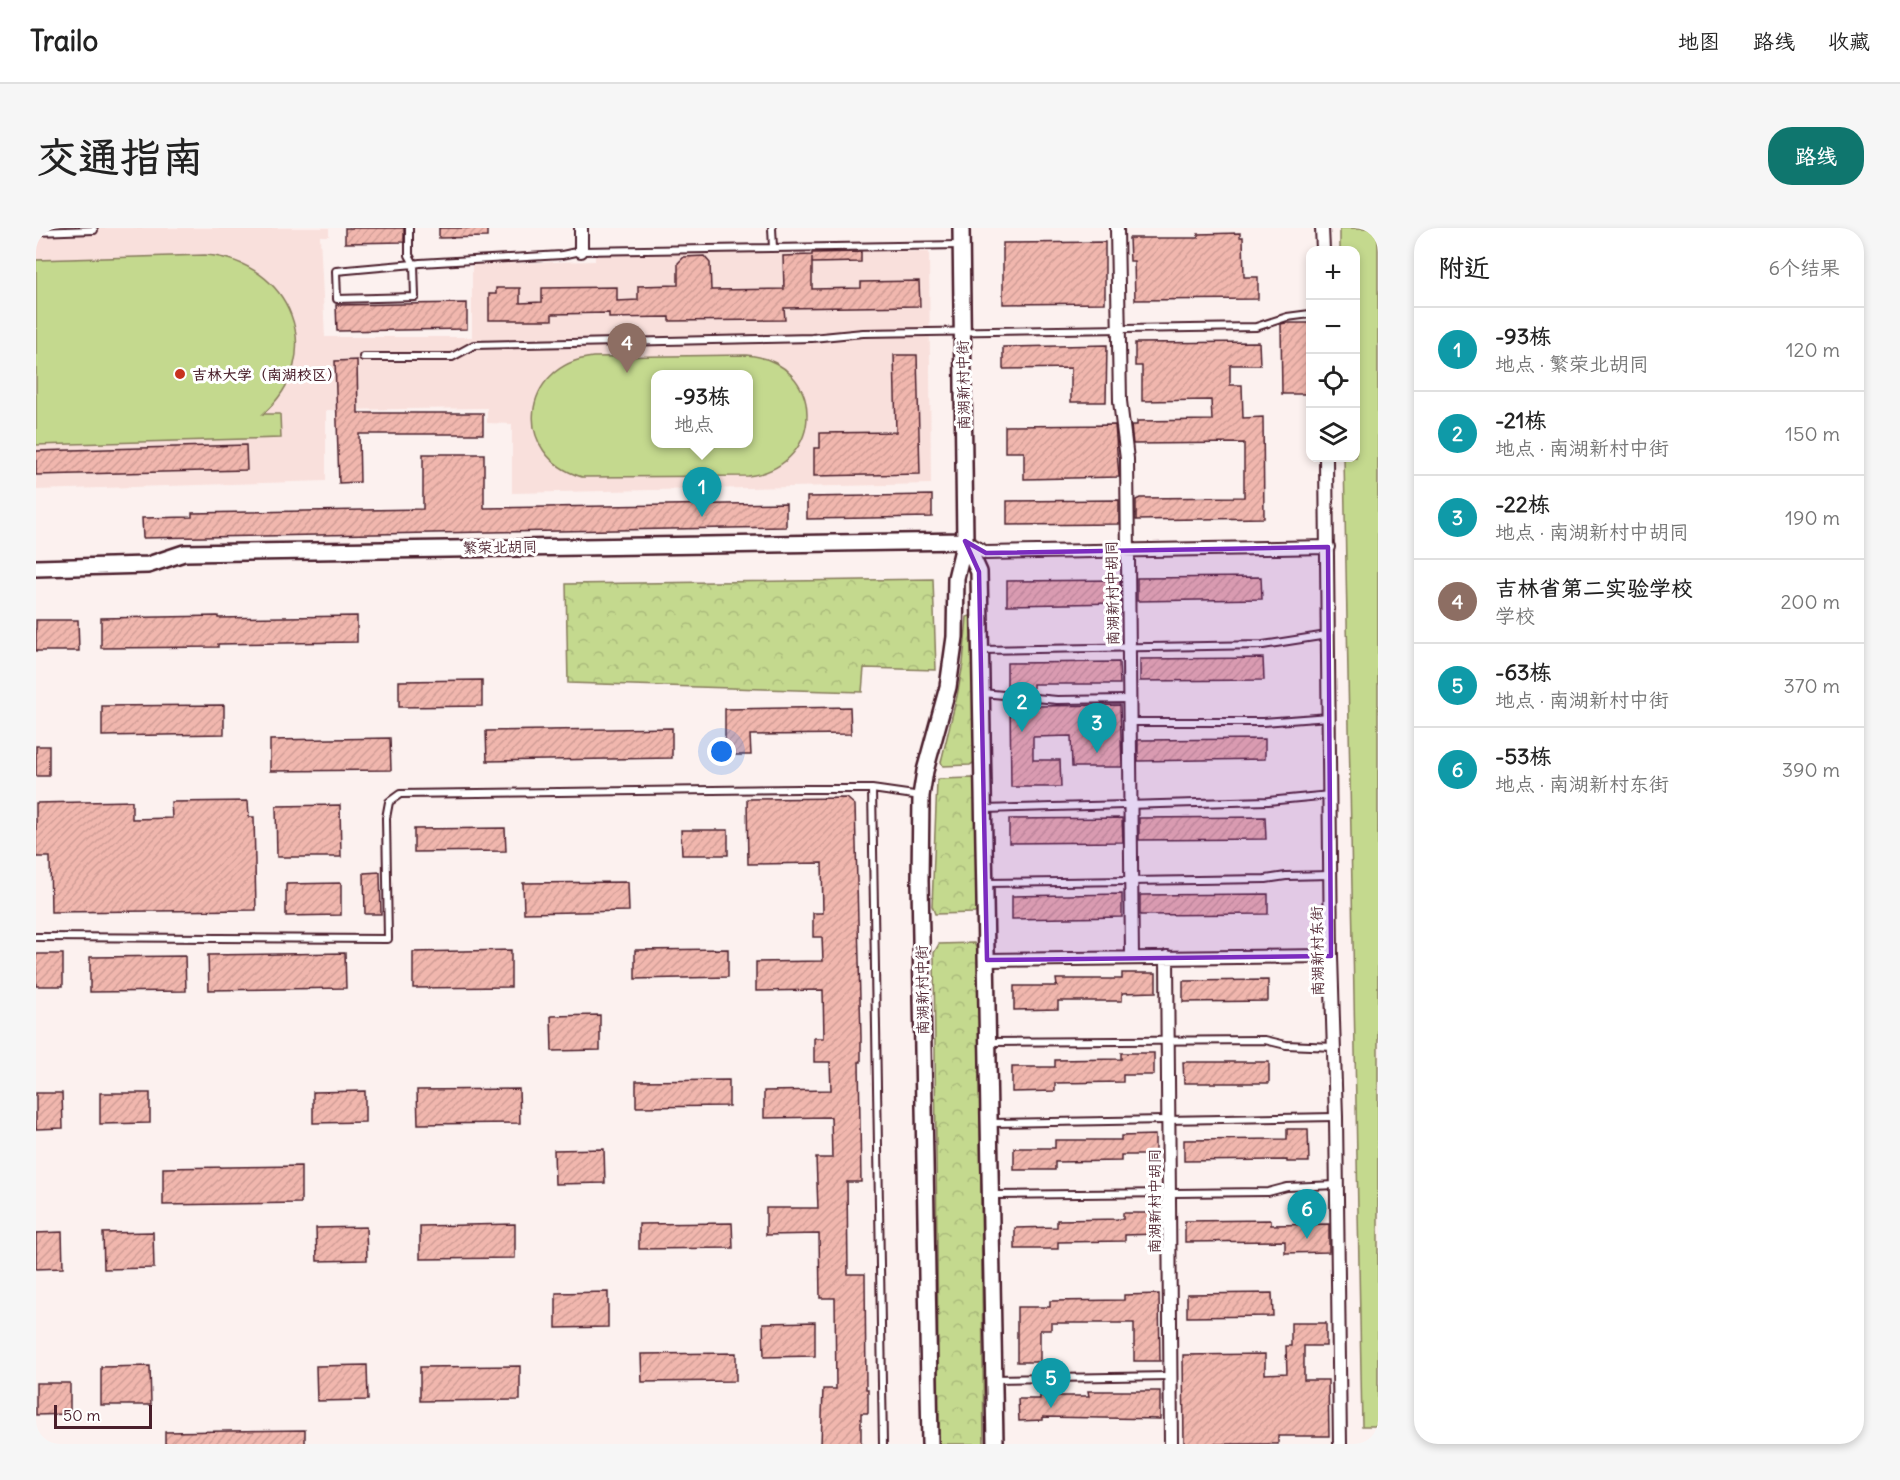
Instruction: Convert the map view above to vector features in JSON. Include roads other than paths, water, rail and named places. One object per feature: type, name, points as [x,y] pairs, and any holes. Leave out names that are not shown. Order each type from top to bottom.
[{"type":"street","points":[[581,228],[582,251]]},
{"type":"street","name":"南湖新村中街","points":[[930,1444],[920,904],[921,796],[925,771],[948,687],[955,637],[956,578],[965,541],[961,228]]},
{"type":"street","name":"南湖新村中胡同","points":[[1117,228],[1120,401],[1127,459],[1132,957]]},
{"type":"street","points":[[1322,228],[1323,246]]},
{"type":"street","name":"南湖新村东街","points":[[1326,462],[1340,1444]]},
{"type":"street","points":[[965,541],[986,553],[1328,547]]},
{"type":"street","name":"南湖新村中街","points":[[965,541],[979,572],[995,1444]]},
{"type":"street","name":"繁荣北胡同","points":[[36,568],[148,565],[184,553],[965,541]]},
{"type":"street","points":[[987,960],[1332,956]]},
{"type":"street","name":"南湖新村中胡同","points":[[1167,957],[1171,1444]]},
{"type":"lane","points":[[409,228],[409,255],[414,264],[415,297],[337,299],[336,271],[414,264],[562,255],[582,251],[961,245]]},
{"type":"lane","points":[[772,228],[773,248]]},
{"type":"lane","points":[[36,232],[94,230]]},
{"type":"lane","points":[[363,357],[452,357],[474,345],[800,338],[863,333],[1256,327],[1287,317],[1306,315]]},
{"type":"lane","points":[[981,650],[1263,645],[1329,634]]},
{"type":"lane","points":[[982,693],[1057,700],[1129,699]]},
{"type":"lane","points":[[1129,722],[1263,722],[1329,717]]},
{"type":"lane","points":[[872,789],[883,1444]]},
{"type":"lane","points":[[36,937],[388,939],[386,818],[389,802],[400,794],[872,789],[921,796]]},
{"type":"lane","points":[[984,809],[1268,801],[1330,795]]},
{"type":"lane","points":[[986,883],[1266,879],[1331,875]]},
{"type":"lane","points":[[989,1042],[1265,1040],[1286,1045],[1334,1047]]},
{"type":"lane","points":[[990,1123],[1336,1116]]},
{"type":"lane","points":[[991,1195],[1268,1192],[1287,1187],[1337,1185]]},
{"type":"lane","points":[[994,1379],[1170,1376]]},
{"type":"place","name":"吉林省第二实验学校","points":[[627,373]]},
{"type":"place","name":"吉林大学（南湖校区）","points":[[180,374]]},
{"type":"place","name":"-93栋","points":[[702,517]]},
{"type":"place","name":"-21栋","points":[[1022,732]]},
{"type":"place","name":"-22栋","points":[[1097,753]]},
{"type":"place","name":"-53栋","points":[[1307,1239]]},
{"type":"place","name":"-63栋","points":[[1051,1408]]}]
